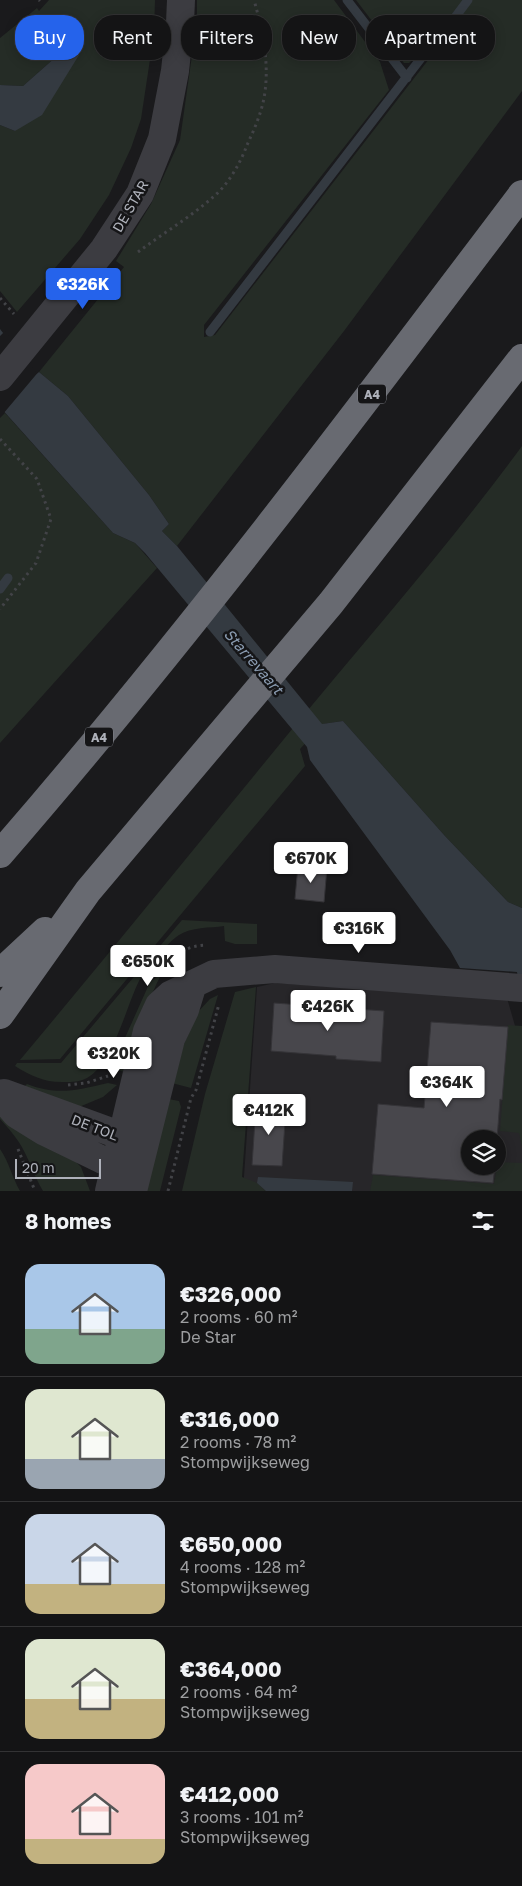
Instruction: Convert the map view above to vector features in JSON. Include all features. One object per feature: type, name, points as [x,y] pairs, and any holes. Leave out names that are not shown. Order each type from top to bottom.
[{"type":"highway","name":"A4","points":[[0,854],[66,778],[218,591],[329,449],[522,194]]},
{"type":"highway","points":[[0,1015],[88,891],[258,690],[395,523],[522,358]]},
{"type":"highway","points":[[0,973],[88,891]]},
{"type":"street","name":"DE STAR","points":[[0,377],[104,250],[140,194],[162,139],[175,71],[181,0]]},
{"type":"street","points":[[122,1136],[147,1031],[159,1005],[170,995],[214,974],[275,969],[517,988]]},
{"type":"street","points":[[133,1191],[122,1172],[171,1039],[185,1010],[193,984]]},
{"type":"street","name":"DE TOL","points":[[0,1091],[122,1136],[122,1172],[45,1132],[16,1114],[0,1095]]},
{"type":"path","points":[[104,250],[123,262],[213,197],[240,162],[264,100],[266,80],[265,50],[261,23],[254,0]]},
{"type":"path","points":[[0,439],[37,479],[51,519],[36,563],[0,609]]},
{"type":"path","points":[[168,1191],[191,1098],[196,1090],[208,1046]]},
{"type":"path","points":[[17,1146],[35,1191]]},
{"type":"shaded area","points":[[49,0],[155,0],[155,15],[94,15],[94,60],[150,60],[141,119],[131,148],[109,195],[80,239],[17,312],[0,291],[0,125],[15,131],[59,60],[84,60],[84,15],[28,15],[37,8],[39,11]]},
{"type":"shaded area","points":[[197,0],[334,0],[345,15],[282,15],[282,60],[356,60],[356,30],[366,43],[366,60],[379,60],[389,90],[204,325],[204,337],[215,335],[428,60],[495,60],[495,15],[367,15],[356,0],[522,0],[522,91],[344,331],[177,546],[162,531],[169,524],[149,495],[68,396],[39,372],[124,267],[116,261],[151,204],[180,140],[191,60],[272,60],[272,15],[197,15]]},
{"type":"shaded area","points":[[15,26],[15,60],[52,60],[23,86],[0,85],[0,38]]},
{"type":"shaded area","points":[[402,60],[412,60],[409,63],[404,63]]},
{"type":"shaded area","points":[[5,413],[113,533],[135,543],[157,568],[0,743],[0,418]]},
{"type":"shaded area","points":[[522,446],[522,908],[508,902],[445,836],[343,721],[323,724],[300,749],[305,766],[60,1059],[20,1060],[438,554]]},
{"type":"shaded area","points":[[182,920],[257,924],[257,944],[235,944],[225,941],[224,926],[184,932],[169,943],[142,976],[118,1034],[104,1061],[96,1071],[82,1080],[58,1082],[39,1078],[15,1066],[17,1063],[61,1063]]},
{"type":"shaded area","points":[[162,973],[146,1009],[127,1073],[115,1069],[120,1049],[150,982]]},
{"type":"shaded area","points":[[275,983],[507,998],[522,1050],[522,1191],[243,1191],[257,987]]},
{"type":"shaded area","points":[[256,987],[242,1177],[257,1183],[266,1191],[182,1191],[205,1094],[235,992]]},
{"type":"shaded area","points":[[218,995],[191,1088],[168,1082],[197,1013],[210,999]]},
{"type":"shaded area","points":[[508,1025],[522,1026],[522,1146],[519,1133],[500,1130]]},
{"type":"shaded area","points":[[108,1083],[117,1085],[103,1097],[79,1107],[22,1089],[27,1084],[48,1090],[68,1091]]},
{"type":"shaded area","points":[[163,1098],[179,1101],[181,1107],[160,1191],[141,1191]]},
{"type":"shaded area","points":[[0,1112],[70,1156],[81,1167],[90,1191],[43,1191],[22,1147],[0,1119]]},
{"type":"shaded area","points":[[0,1149],[6,1159],[20,1191],[0,1191]]},
{"type":"shaded area","points":[[506,1162],[522,1163],[522,1191],[370,1191],[373,1175],[494,1184],[496,1175],[506,1175]]},
{"type":"water","points":[[52,60],[76,60],[42,115],[15,131],[0,125],[0,85],[23,86]]},
{"type":"water","name":"Starrevaart","points":[[0,329],[35,375],[39,372],[68,396],[149,495],[169,524],[162,531],[177,546],[322,724],[343,721],[445,836],[508,902],[522,908],[522,1000],[517,972],[460,968],[450,950],[310,760],[307,747],[145,553],[135,543],[113,533],[0,407]]},
{"type":"water","points":[[258,1177],[353,1182],[352,1191],[266,1191],[257,1183]]},
{"type":"pier","points":[[5,331],[36,372],[40,370],[3,414],[0,411],[0,336]]},
{"type":"building","points":[[298,866],[327,867],[324,902],[295,899]]},
{"type":"building","points":[[274,1003],[384,1011],[381,1062],[271,1051]]},
{"type":"building","points":[[431,1022],[508,1027],[498,1130],[461,1130],[461,1175],[494,1175],[493,1183],[372,1174],[378,1104],[424,1108]]},
{"type":"building","points":[[256,1105],[286,1107],[282,1166],[252,1165]]},
{"type":"waterway","points":[[347,0],[407,78]]},
{"type":"waterway","points":[[457,15],[468,0]]},
{"type":"waterway","points":[[210,332],[420,60]]},
{"type":"waterway","points":[[0,589],[8,578]]}]
